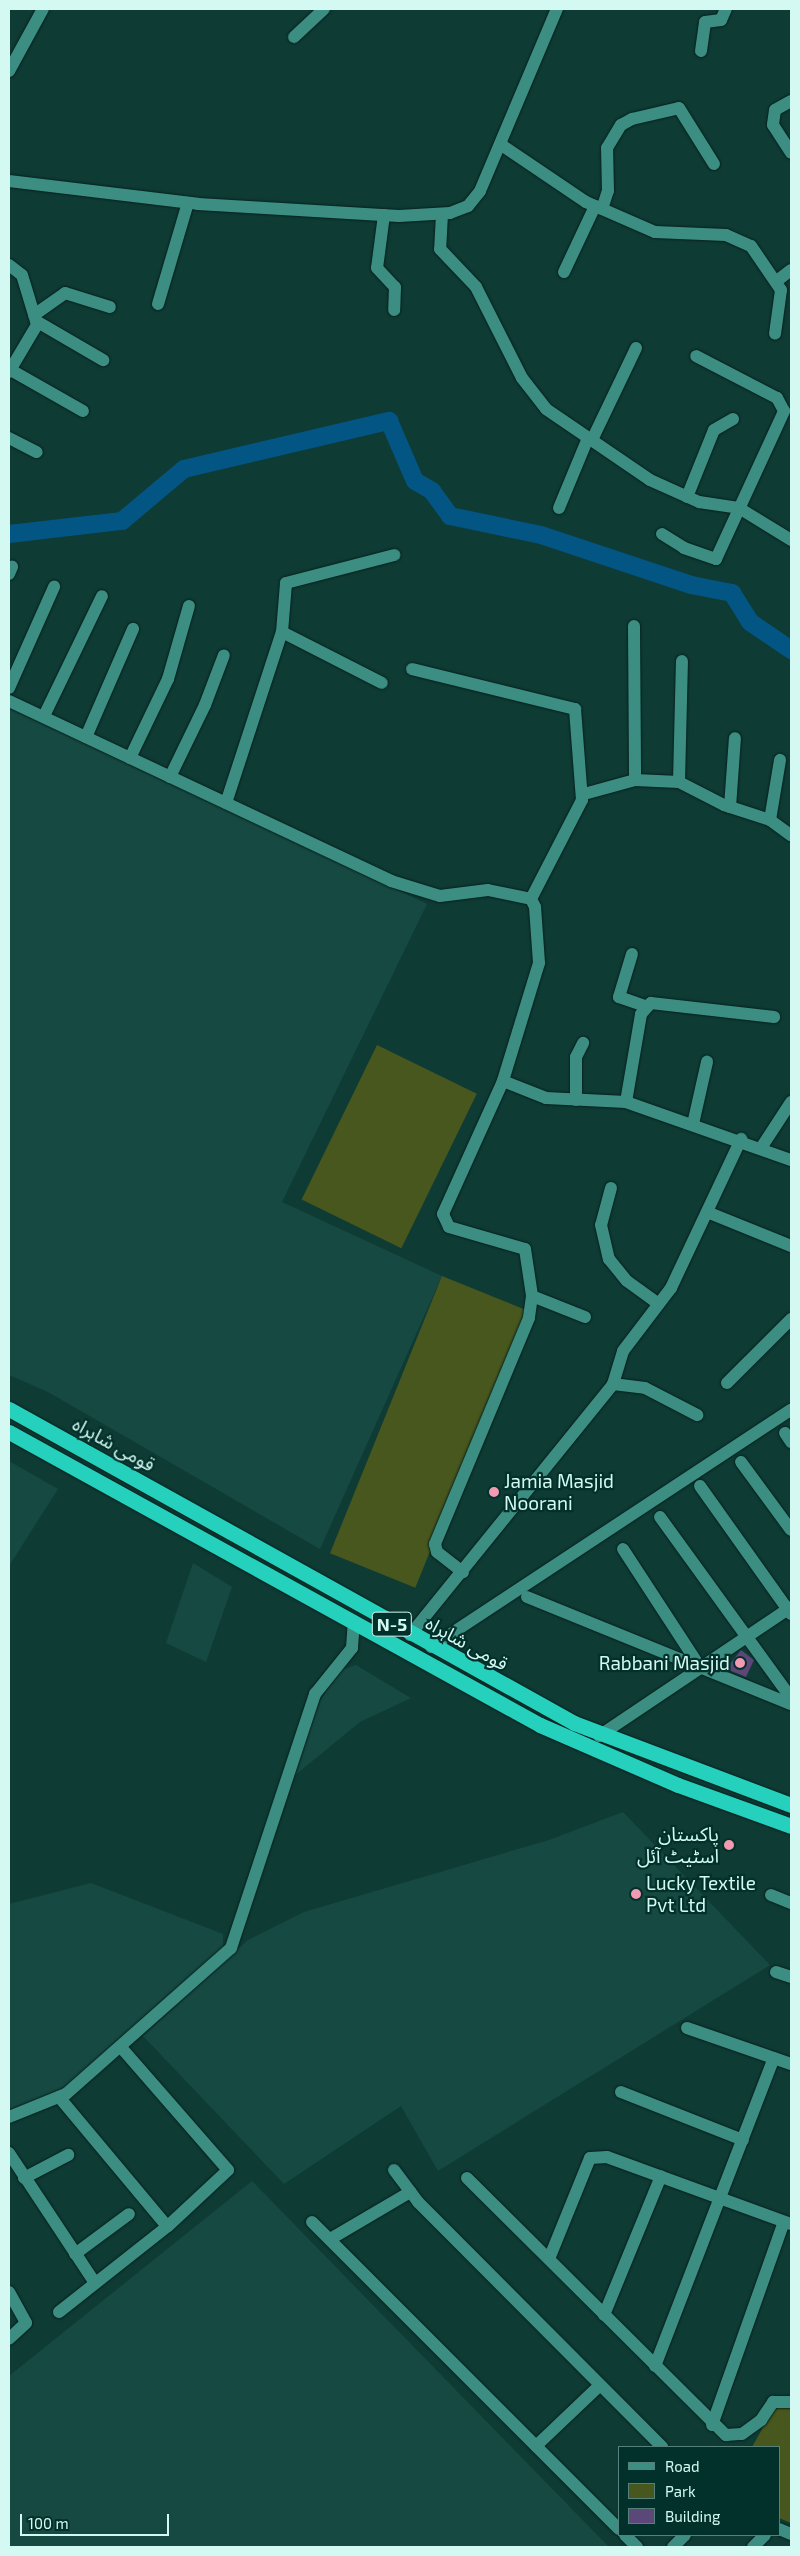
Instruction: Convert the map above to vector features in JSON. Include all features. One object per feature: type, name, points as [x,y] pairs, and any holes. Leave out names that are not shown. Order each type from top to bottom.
[{"type":"highway","name":"قومی شاہراہ","points":[[9,1409],[431,1647],[599,1736],[791,1805]]},
{"type":"highway","name":"قومی شاہراہ","points":[[9,1432],[354,1620],[540,1725],[678,1785],[791,1826]]},
{"type":"street","points":[[9,71],[43,9]]},
{"type":"street","points":[[294,36],[324,9]]},
{"type":"street","points":[[9,181],[188,203],[384,215],[442,214],[468,206],[480,190],[557,9]]},
{"type":"street","points":[[701,51],[706,22],[721,20],[726,9]]},
{"type":"street","points":[[791,102],[775,110],[773,125],[791,153]]},
{"type":"street","points":[[564,272],[608,191],[608,148],[621,125],[632,119],[679,108],[714,164]]},
{"type":"street","points":[[500,144],[599,207],[655,232],[738,238],[778,280],[782,290],[775,334]]},
{"type":"street","points":[[158,304],[188,203]]},
{"type":"street","points":[[442,214],[440,249],[476,288],[522,378],[546,409],[650,480],[687,497],[739,508],[791,540]]},
{"type":"street","points":[[384,215],[378,268],[395,287],[394,310]]},
{"type":"street","points":[[9,265],[22,275],[36,319],[103,360]]},
{"type":"street","points":[[778,280],[791,270]]},
{"type":"street","points":[[82,411],[9,371],[36,319],[65,293],[110,307]]},
{"type":"street","points":[[560,508],[590,439],[636,348]]},
{"type":"street","points":[[662,534],[684,548],[716,558],[783,416],[783,406],[777,398],[696,356]]},
{"type":"street","points":[[687,497],[714,430],[734,419]]},
{"type":"street","points":[[9,438],[37,452]]},
{"type":"street","points":[[226,803],[282,632],[286,583],[394,555]]},
{"type":"street","points":[[9,688],[54,587]]},
{"type":"street","points":[[44,716],[102,596]]},
{"type":"street","points":[[130,758],[168,679],[188,606]]},
{"type":"street","points":[[634,626],[635,780]]},
{"type":"street","points":[[86,737],[133,629]]},
{"type":"street","points":[[282,632],[382,682]]},
{"type":"street","points":[[170,777],[205,705],[224,655]]},
{"type":"street","points":[[679,782],[682,661]]},
{"type":"street","points":[[412,669],[574,706],[584,794],[531,900]]},
{"type":"street","points":[[9,701],[226,803],[420,891],[440,896],[488,890],[531,900],[536,906],[539,963],[503,1081],[448,1200],[444,1221],[525,1250],[532,1296],[529,1318],[435,1544],[437,1552],[462,1572]]},
{"type":"street","points":[[730,807],[735,738]]},
{"type":"street","points":[[770,820],[780,760]]},
{"type":"street","points":[[584,794],[635,780],[679,782],[730,807],[770,820],[791,835]]},
{"type":"street","points":[[632,954],[619,997],[645,1006],[651,1003],[774,1017]]},
{"type":"street","points":[[626,1102],[645,1006]]},
{"type":"street","points":[[576,1100],[576,1057],[583,1043]]},
{"type":"street","points":[[693,1124],[707,1062]]},
{"type":"street","points":[[503,1081],[546,1098],[626,1102],[741,1139],[791,1160]]},
{"type":"street","points":[[761,1148],[791,1102]]},
{"type":"street","points":[[410,1635],[613,1384],[623,1351],[659,1304],[707,1212],[741,1139]]},
{"type":"street","points":[[611,1188],[601,1225],[610,1259],[627,1281],[659,1304]]},
{"type":"street","points":[[707,1212],[791,1246]]},
{"type":"street","points":[[532,1296],[585,1317]]},
{"type":"street","points":[[727,1383],[791,1319]]},
{"type":"street","points":[[613,1384],[645,1388],[697,1415]]},
{"type":"street","points":[[431,1647],[791,1410]]},
{"type":"street","points":[[741,1462],[791,1530]]},
{"type":"street","points":[[599,1736],[747,1635],[790,1610],[700,1486]]},
{"type":"street","points":[[660,1517],[791,1698]]},
{"type":"street","points":[[623,1549],[700,1667]]},
{"type":"street","points":[[527,1597],[791,1704]]},
{"type":"street","points":[[9,2117],[59,2097],[231,1948],[315,1694],[352,1648],[354,1620]]},
{"type":"street","points":[[771,1895],[791,1903]]},
{"type":"street","points":[[776,1972],[791,1977]]},
{"type":"street","points":[[686,2028],[791,2064]]},
{"type":"street","points":[[59,2312],[168,2226],[228,2170],[120,2046]]},
{"type":"street","points":[[655,2366],[774,2058]]},
{"type":"street","points":[[621,2092],[743,2140]]},
{"type":"street","points":[[59,2097],[166,2224]]},
{"type":"street","points":[[9,2154],[95,2283]]},
{"type":"street","points":[[24,2178],[68,2155]]},
{"type":"street","points":[[549,2259],[590,2158],[607,2157],[788,2223],[712,2425]]},
{"type":"street","points":[[394,2170],[410,2192],[661,2446]]},
{"type":"street","points":[[604,2315],[661,2176]]},
{"type":"street","points":[[467,2178],[712,2425],[726,2435],[742,2434],[761,2420],[774,2402],[791,2402]]},
{"type":"street","points":[[332,2238],[410,2192]]},
{"type":"street","points":[[75,2254],[129,2214]]},
{"type":"street","points":[[312,2222],[332,2238],[618,2528]]},
{"type":"street","points":[[9,2292],[26,2323],[9,2339]]},
{"type":"street","points":[[536,2446],[600,2385]]},
{"type":"street","points":[[626,2536],[637,2547]]},
{"type":"street","points":[[673,2547],[684,2536]]},
{"type":"street","points":[[753,2547],[764,2536]]},
{"type":"shaded area","points":[[9,707],[427,904],[282,1202],[442,1276],[320,1549],[48,1392],[9,1375]]},
{"type":"shaded area","points":[[9,1461],[58,1489],[9,1566]]},
{"type":"shaded area","points":[[193,1563],[232,1587],[206,1662],[166,1643]]},
{"type":"shaded area","points":[[356,1665],[411,1698],[360,1722],[294,1776],[319,1703],[338,1671]]},
{"type":"shaded area","points":[[623,1812],[770,1965],[438,2171],[401,2106],[284,2184],[143,2036],[248,1940],[304,1912],[549,1840]]},
{"type":"shaded area","points":[[91,1883],[223,1934],[223,1948],[63,2092],[9,2112],[9,1904]]},
{"type":"shaded area","points":[[252,2181],[609,2547],[9,2547],[9,2376]]},
{"type":"green space","points":[[377,1045],[477,1094],[401,1248],[302,1200]]},
{"type":"green space","points":[[442,1276],[527,1310],[415,1588],[330,1553]]},
{"type":"green space","points":[[791,2406],[791,2523],[780,2518],[780,2446],[753,2446],[774,2408]]},
{"type":"building","name":"Rabbani Masjid","points":[[741,1650],[754,1660],[746,1677],[726,1669]]},
{"type":"waterway","points":[[9,534],[122,521],[184,469],[389,421],[415,481],[432,491],[450,516],[541,535],[691,585],[732,593],[750,622],[791,650]]},
{"type":"place","name":"Jamia Masjid Noorani","points":[[494,1492]]},
{"type":"place","name":"Rabbani Masjid","points":[[740,1663]]},
{"type":"place","name":"پاکستان اسٹیٹ آئل","points":[[729,1845]]},
{"type":"place","name":"Lucky Textile Pvt Ltd","points":[[636,1894]]}]
